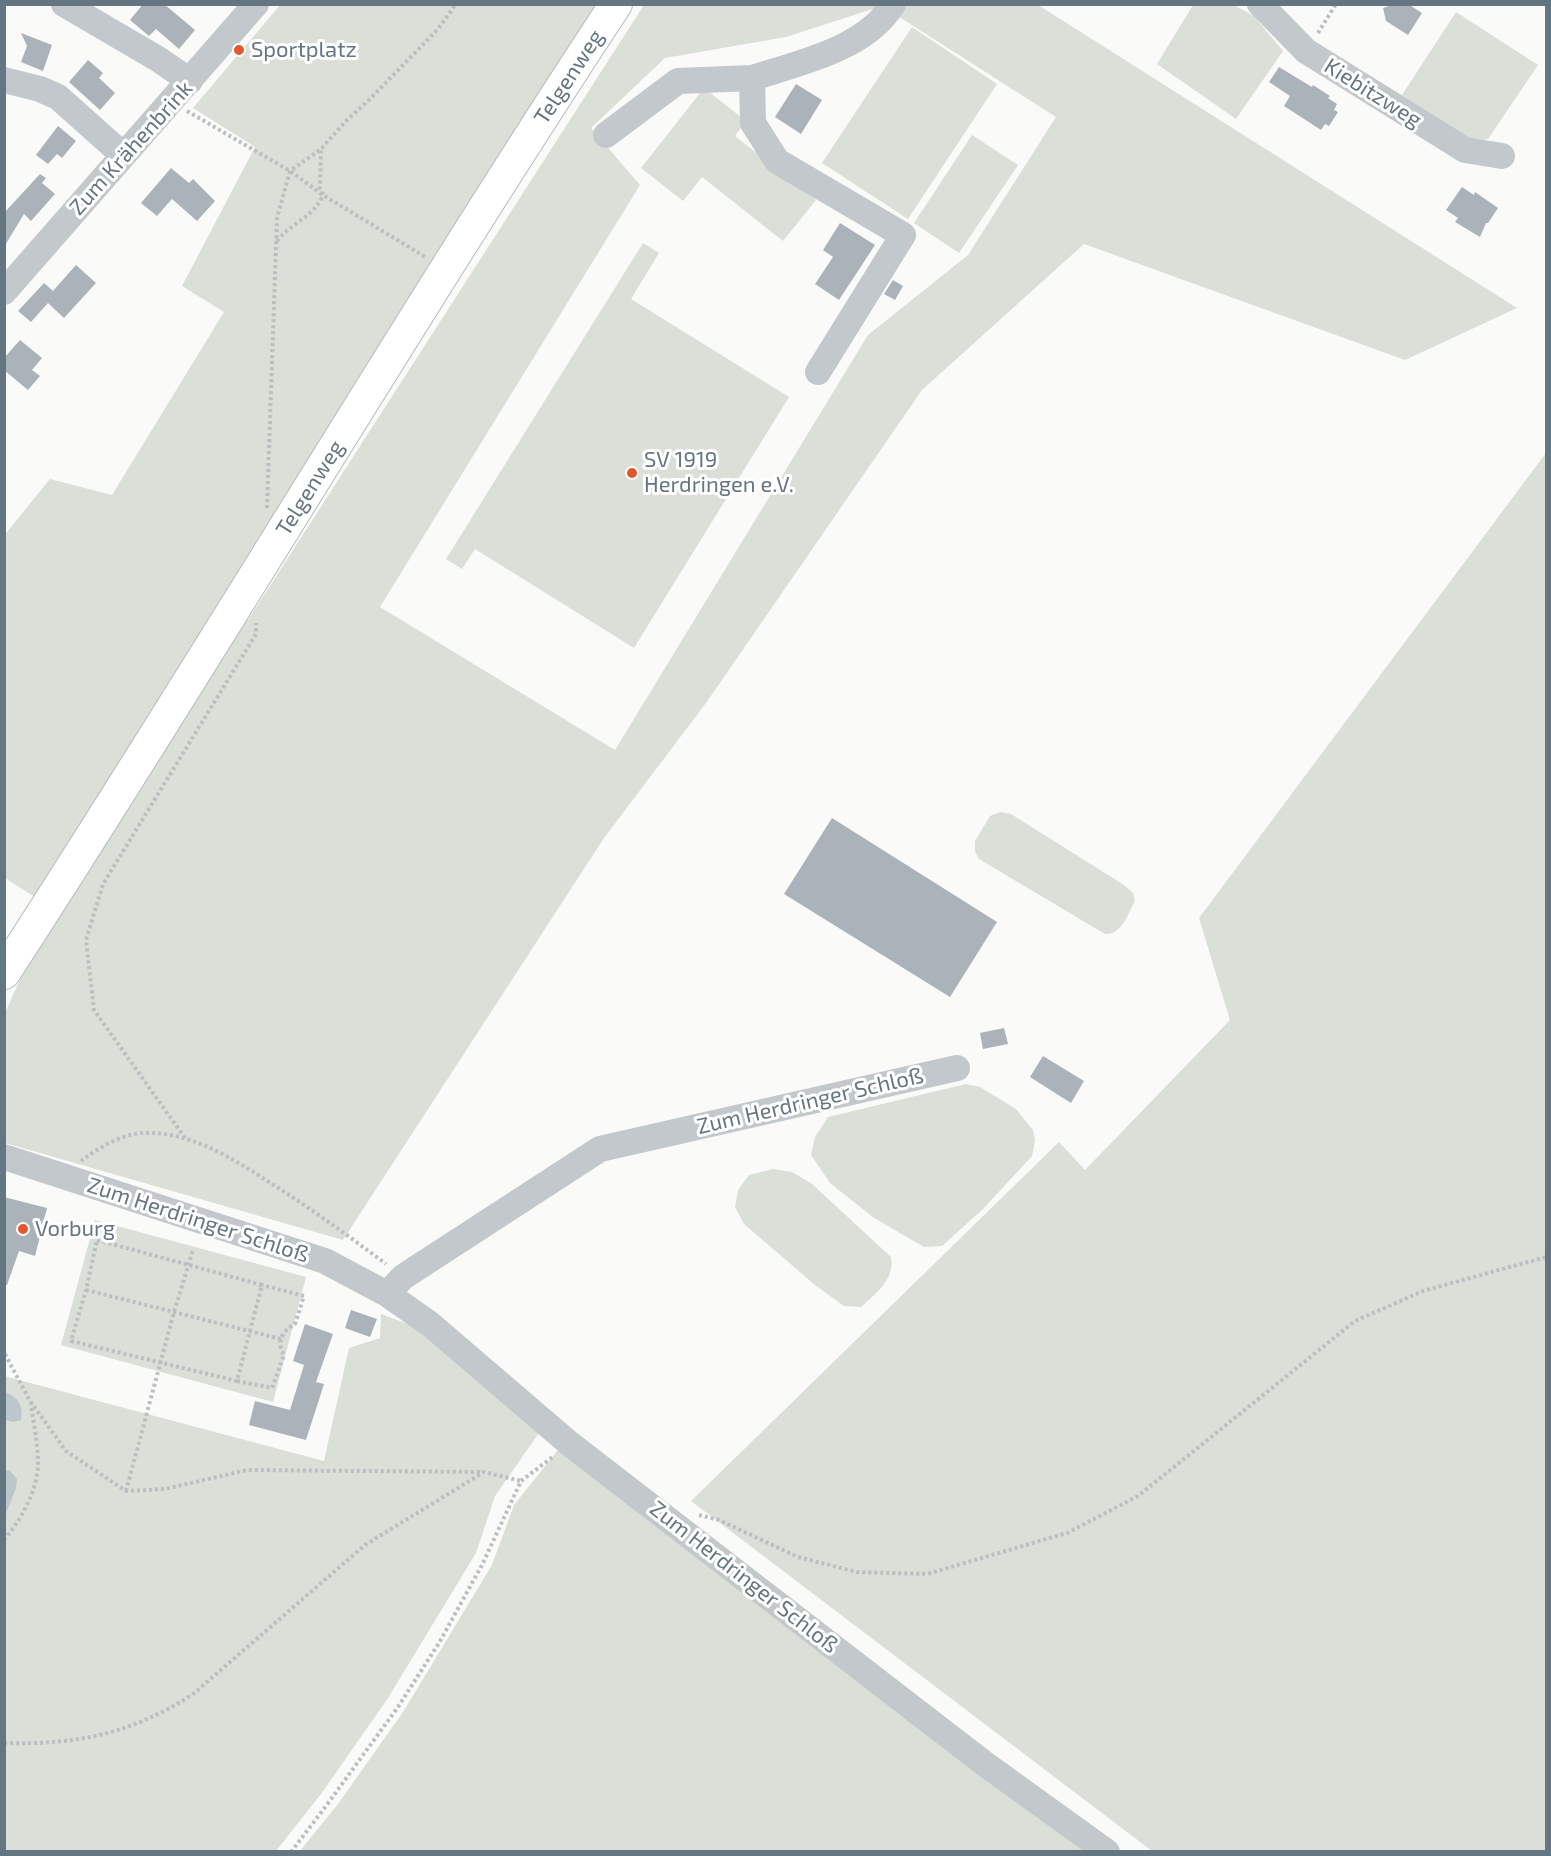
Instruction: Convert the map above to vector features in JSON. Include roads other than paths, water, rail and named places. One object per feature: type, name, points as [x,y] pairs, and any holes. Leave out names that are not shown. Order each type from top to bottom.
[{"type":"main road","name":"Telgenweg","points":[[4,973],[616,4]]},
{"type":"street","points":[[64,4],[158,59],[190,81]]},
{"type":"street","name":"Zum Krähenbrink","points":[[4,292],[256,4]]},
{"type":"street","points":[[606,135],[678,81],[752,78],[815,57],[863,36],[885,18],[893,4]]},
{"type":"street","name":"Kiebitzweg","points":[[1260,4],[1306,51],[1465,150],[1502,156]]},
{"type":"street","points":[[752,78],[753,123],[777,161],[903,235],[818,372]]},
{"type":"street","points":[[4,80],[40,89],[58,97],[123,155]]},
{"type":"street","name":"Zum Herdringer Schloß","points":[[395,1286],[600,1149],[957,1068]]},
{"type":"street","name":"Zum Herdringer Schloß","points":[[4,1157],[325,1261],[395,1286],[430,1324],[570,1444],[985,1764],[1107,1851]]},
{"type":"place","name":"Sportplatz","points":[[239,50]]},
{"type":"place","name":"SV 1919 Herdringen e.V.","points":[[632,473]]},
{"type":"place","name":"Vorburg","points":[[23,1229]]}]
